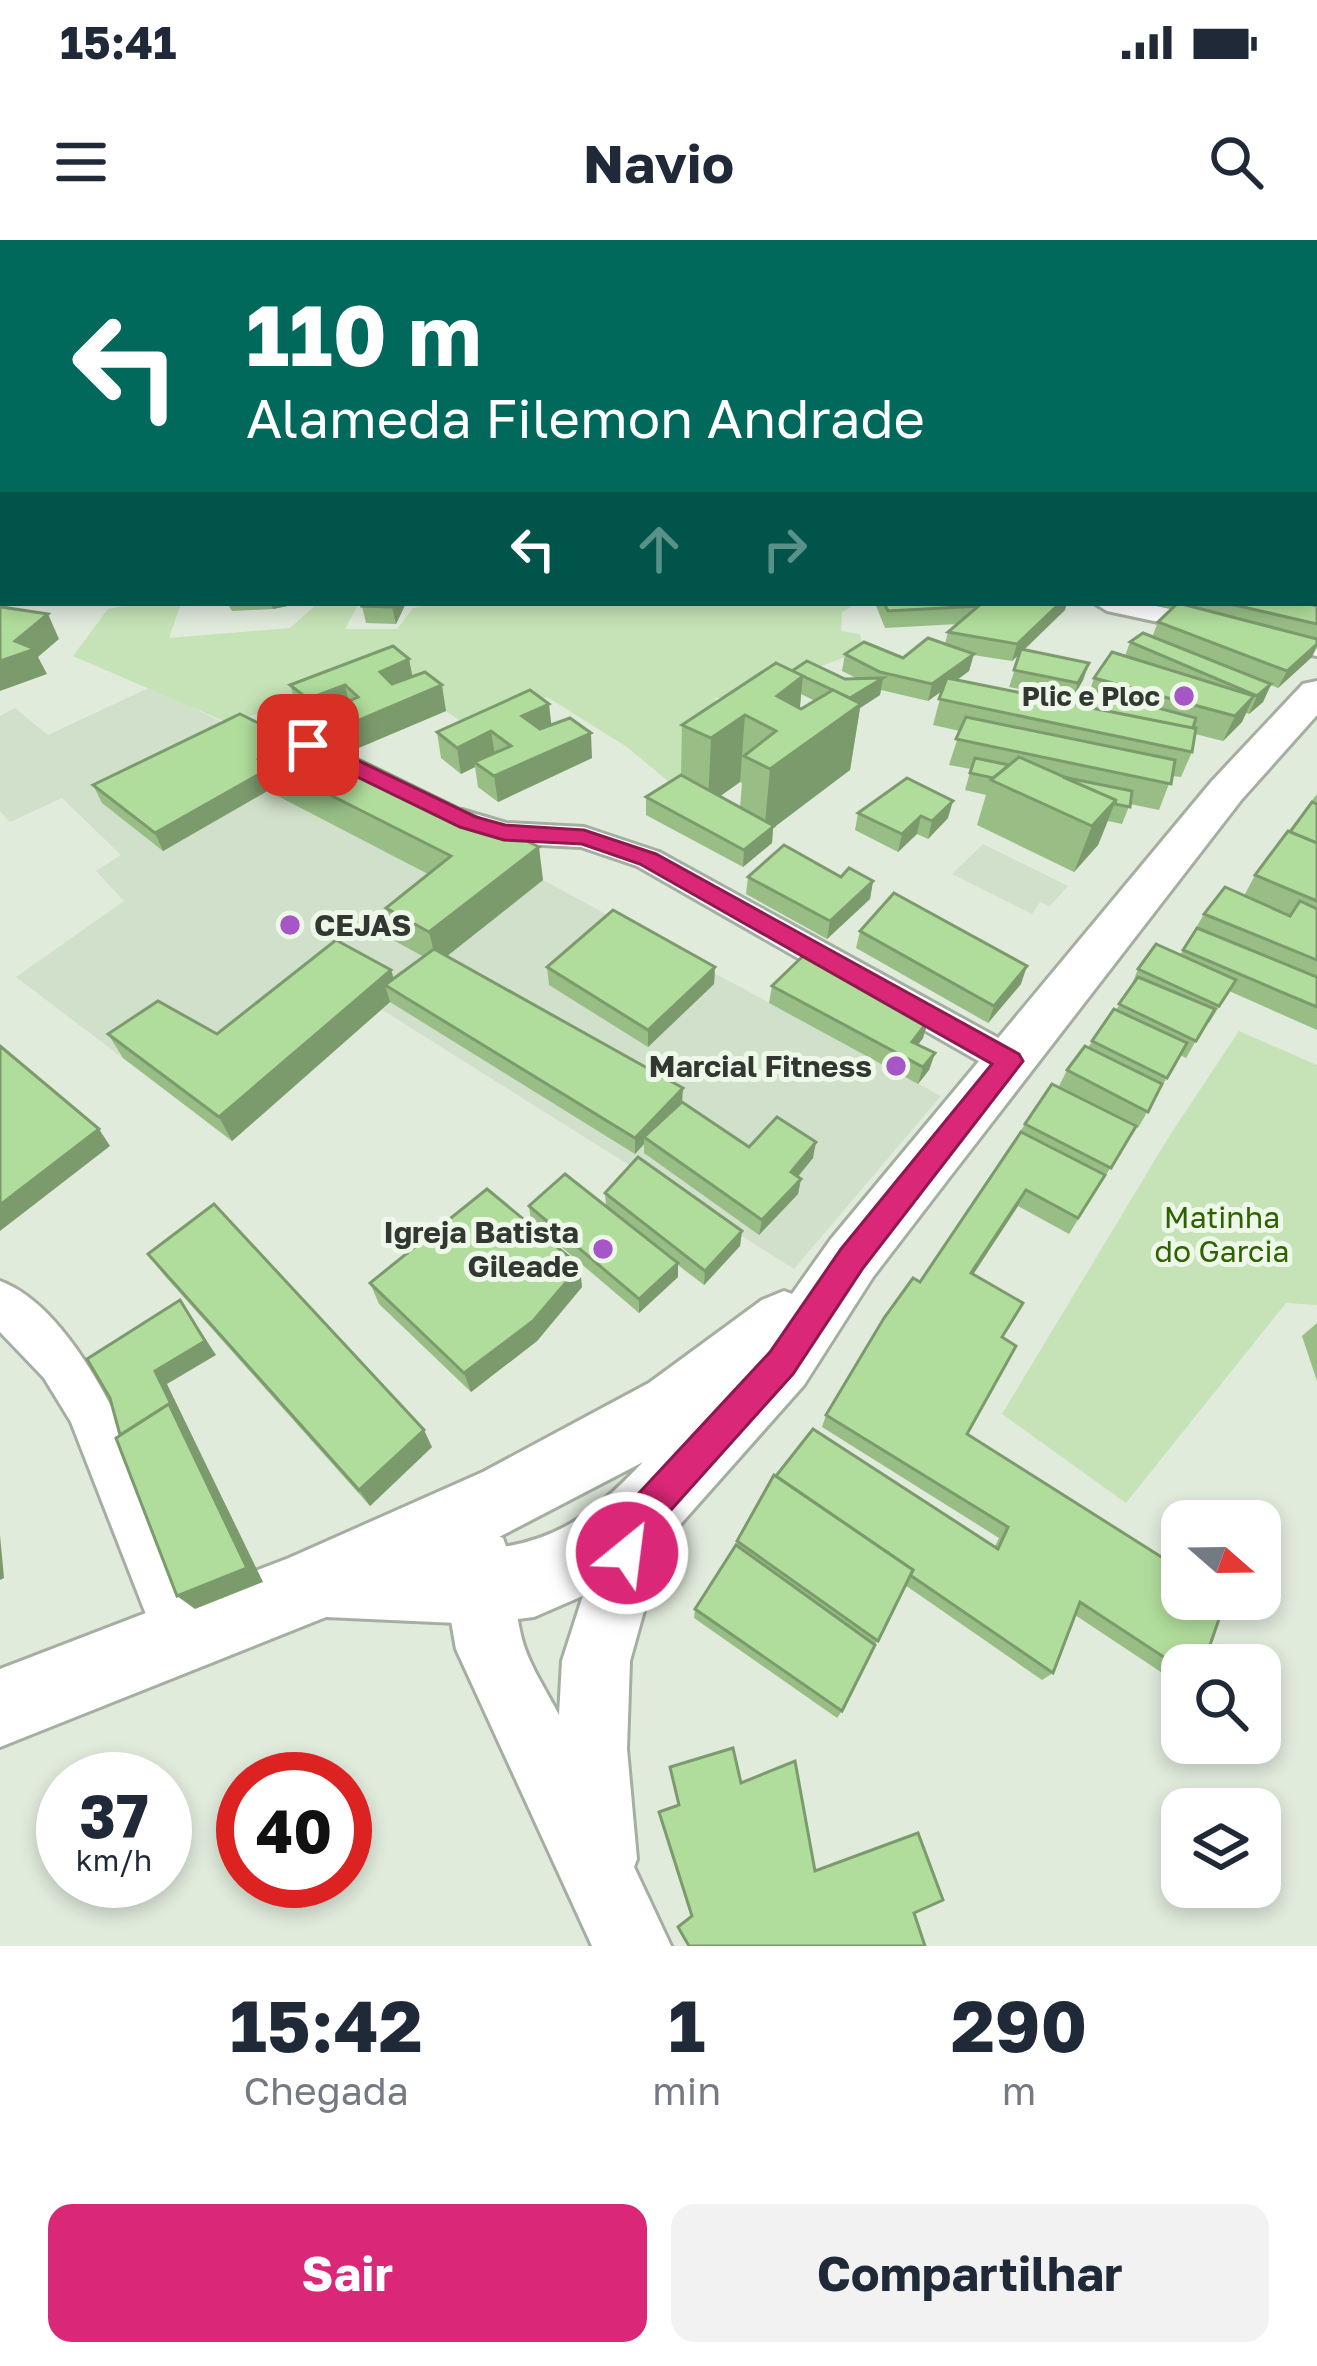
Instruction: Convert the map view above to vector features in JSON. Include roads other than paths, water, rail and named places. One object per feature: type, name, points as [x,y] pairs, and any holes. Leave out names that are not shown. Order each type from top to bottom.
[{"type":"main road","points":[[330,1582],[478,1587],[533,1580],[591,1556],[638,1519],[781,1363],[852,1258],[1009,1061],[1226,790],[1317,692]]},
{"type":"main road","points":[[0,1708],[330,1582],[563,1471],[692,1393],[759,1344],[852,1258]]},
{"type":"street","points":[[1121,606],[1317,648]]},
{"type":"street","points":[[274,727],[376,780]]},
{"type":"street","points":[[429,807],[504,832],[584,837],[648,859],[1009,1061]]},
{"type":"street","points":[[0,1301],[60,1362],[90,1408],[182,1640]]},
{"type":"street","points":[[485,1508],[478,1587],[490,1649],[617,1917]]},
{"type":"street","points":[[617,1917],[592,1749],[596,1661],[638,1519]]},
{"type":"place","name":"Plic e Ploc","points":[[1184,696]]},
{"type":"place","name":"CEJAS","points":[[290,925]]},
{"type":"place","name":"Marcial Fitness","points":[[896,1066]]},
{"type":"place","name":"Igreja Batista Gileade","points":[[603,1249]]},
{"type":"park label","name":"Matinha do Garcia","points":[[1222,1234]]}]
